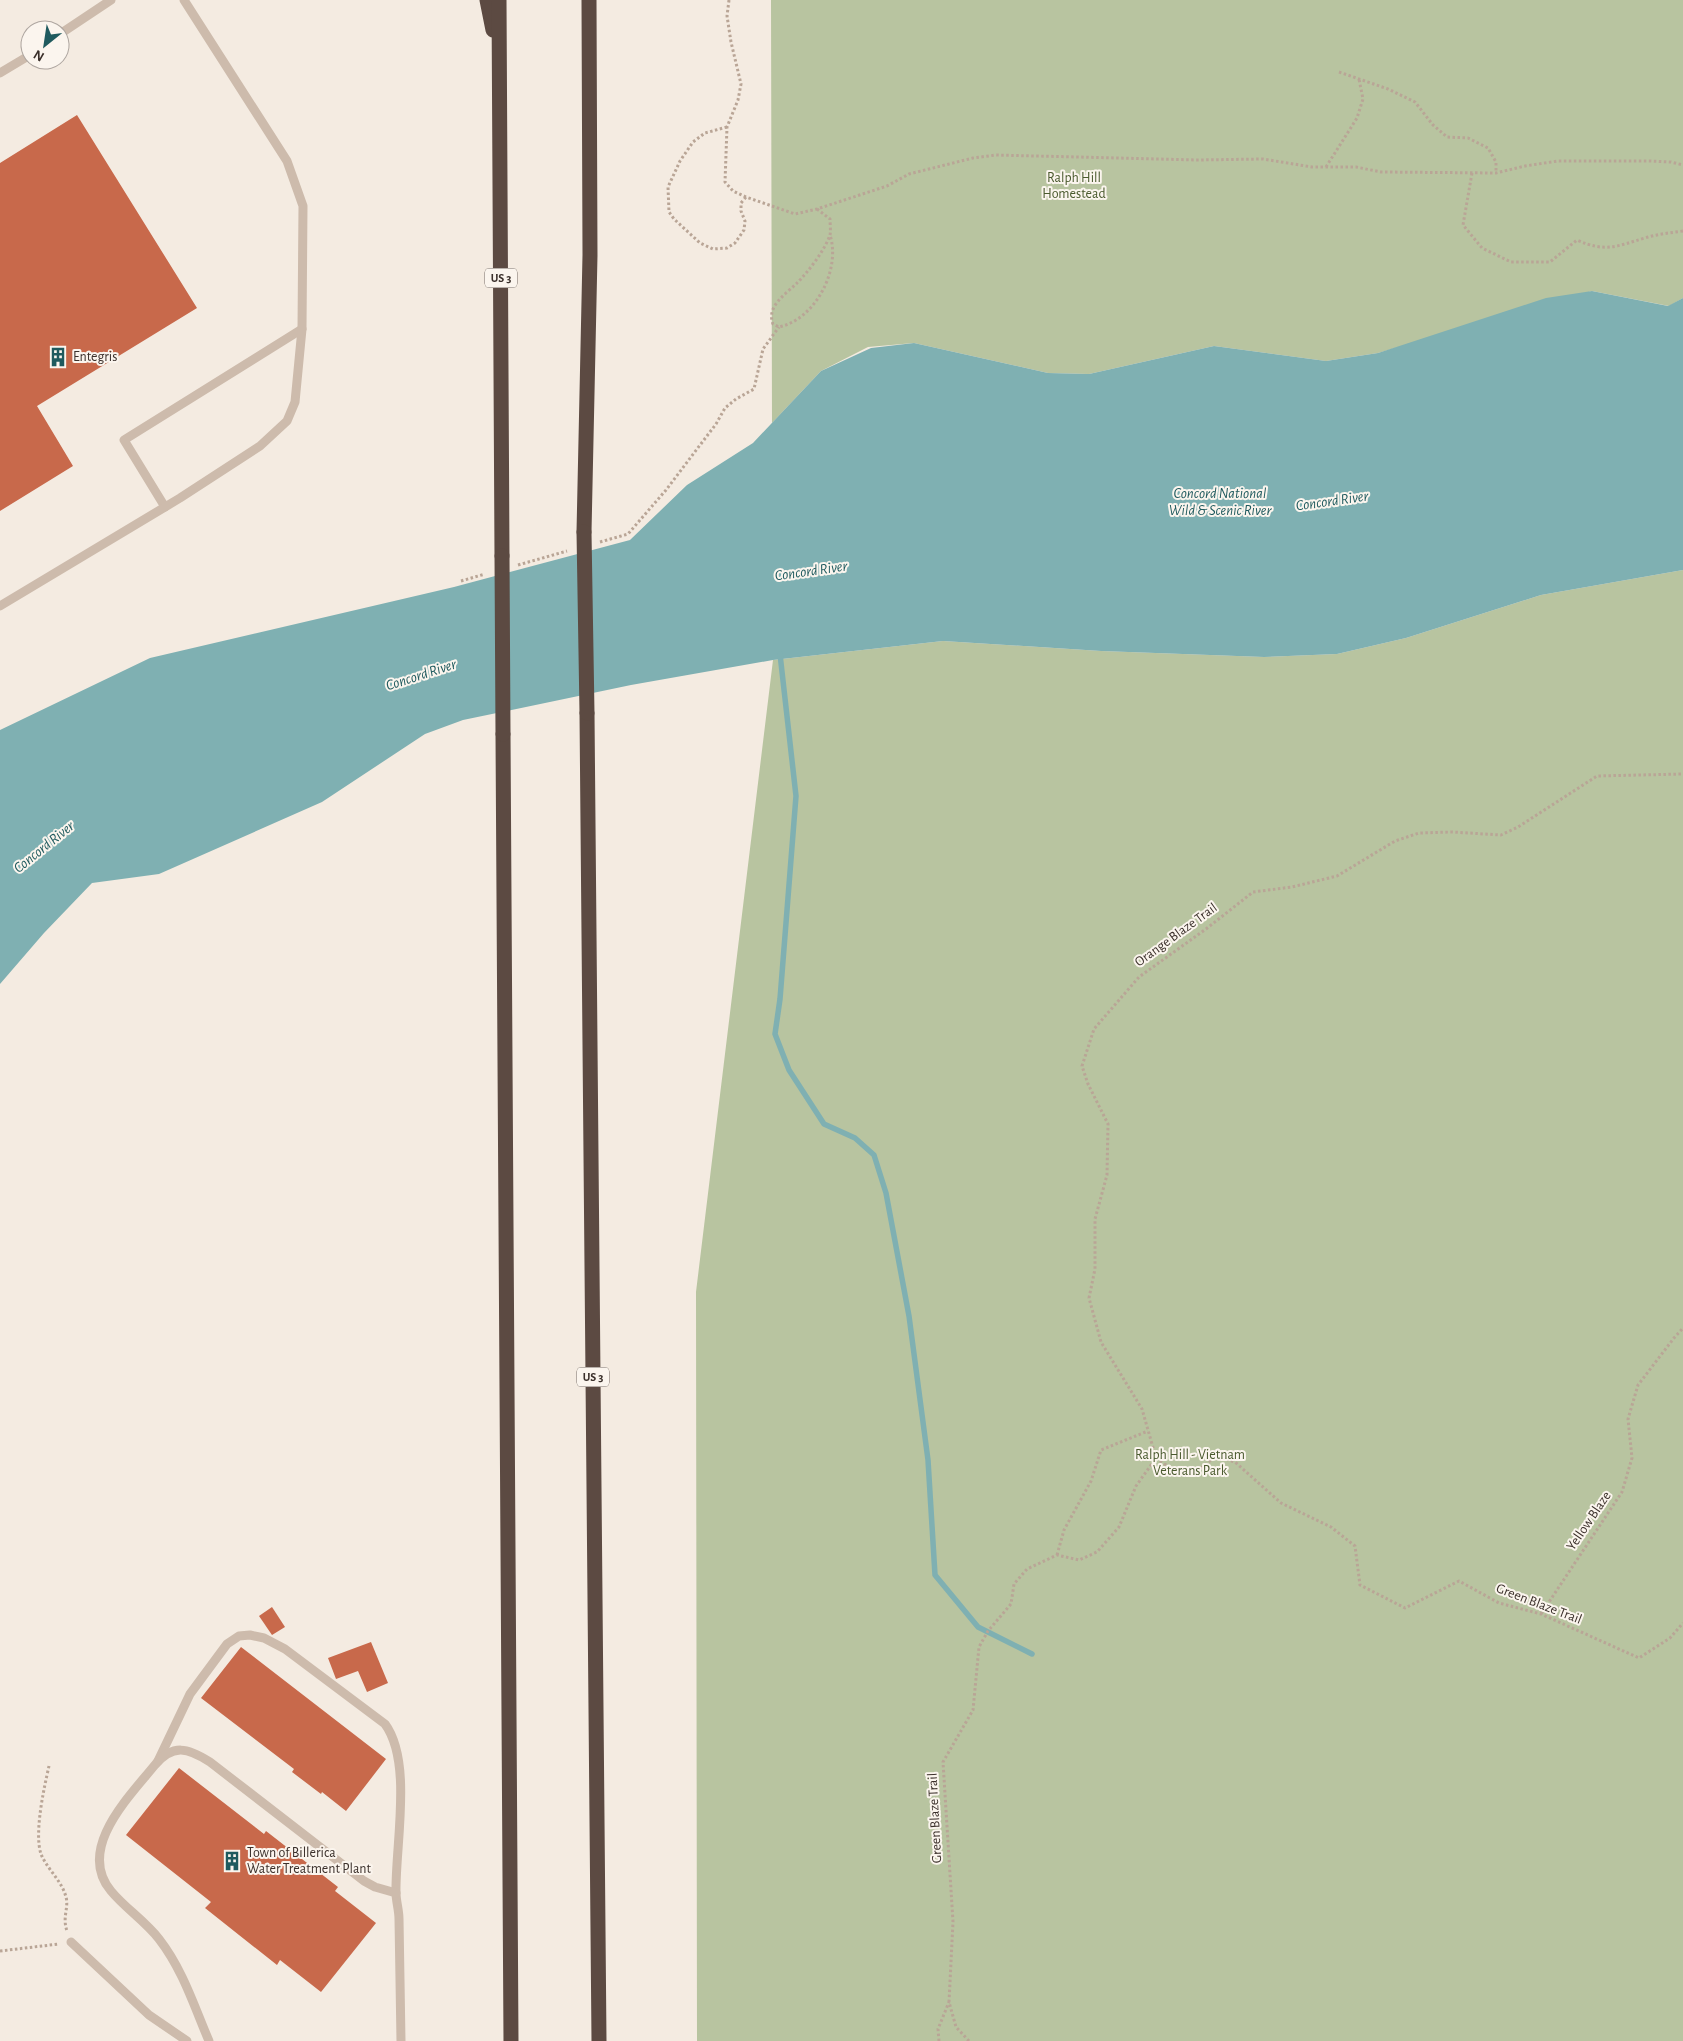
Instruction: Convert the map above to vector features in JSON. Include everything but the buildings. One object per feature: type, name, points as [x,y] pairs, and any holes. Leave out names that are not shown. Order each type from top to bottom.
[{"type":"highway","points":[[487,0],[500,67]]},
{"type":"highway","name":"US 3","points":[[499,0],[511,2041]]},
{"type":"highway","name":"US 3","points":[[589,0],[588,713],[599,2041]]},
{"type":"lane","points":[[70,27],[111,0]]},
{"type":"lane","points":[[0,606],[165,507],[260,446],[287,422],[295,402],[302,329],[303,206],[287,161],[184,0]]},
{"type":"lane","points":[[0,74],[20,61]]},
{"type":"lane","points":[[165,507],[124,440],[302,329]]},
{"type":"lane","points":[[158,1761],[190,1694],[227,1644],[239,1636],[250,1635],[264,1638],[284,1649],[375,1715],[391,1731],[399,1757],[399,1832],[396,1893],[399,1917],[400,2041]]},
{"type":"lane","points":[[209,2041],[194,2001],[177,1966],[158,1938],[111,1891],[100,1870],[102,1841],[110,1824],[158,1761],[167,1753],[176,1750],[190,1751],[210,1762],[364,1882],[396,1893]]},
{"type":"lane","points":[[71,1942],[149,2014],[187,2041]]},
{"type":"path","points":[[729,0],[727,16],[741,84],[738,100],[728,127],[725,182],[733,191],[746,197],[795,214],[817,209],[887,186],[909,174],[973,158],[996,155],[1187,160],[1263,159],[1312,166],[1356,168],[1381,172],[1496,173],[1558,161],[1650,161],[1683,164]]},
{"type":"path","points":[[1339,72],[1388,88],[1415,102],[1434,125],[1448,137],[1468,138],[1488,148],[1496,162],[1496,173]]},
{"type":"path","points":[[1326,167],[1356,118],[1363,99],[1359,78]]},
{"type":"path","points":[[728,127],[705,133],[693,142],[680,161],[668,187],[669,212],[700,243],[713,249],[727,248],[735,243],[744,230],[745,221],[741,210],[741,203],[746,197]]},
{"type":"path","points":[[1472,173],[1463,225],[1482,248],[1511,262],[1550,262],[1577,240],[1588,245],[1615,248],[1657,234],[1683,231]]},
{"type":"path","points":[[588,538],[628,534],[666,490],[716,424],[725,408],[754,389],[763,349],[779,327],[793,321],[809,310],[826,282],[833,253],[830,219],[817,209]]},
{"type":"path","points":[[779,327],[773,324],[771,318],[774,308],[780,298],[796,284],[816,260],[830,234]]},
{"type":"path","points":[[517,566],[573,550]]},
{"type":"path","points":[[461,581],[489,573]]},
{"type":"path","name":"Orange Blaze Trail","points":[[1156,1458],[1142,1409],[1101,1342],[1089,1298],[1095,1269],[1095,1219],[1107,1175],[1108,1124],[1088,1084],[1082,1066],[1094,1029],[1139,976],[1206,929],[1253,892],[1292,887],[1337,876],[1395,841],[1420,833],[1452,832],[1501,835],[1518,827],[1597,776],[1683,774]]},
{"type":"path","name":"Yellow Blaze","points":[[1541,1614],[1622,1492],[1632,1458],[1628,1419],[1638,1385],[1683,1328]]},
{"type":"path","points":[[1148,1431],[1101,1450],[1091,1481],[1064,1530],[1057,1555],[1079,1560],[1097,1552],[1119,1527],[1136,1486],[1156,1458]]},
{"type":"path","name":"Green Blaze Trail","points":[[1156,1458],[1176,1472],[1200,1469],[1216,1456],[1235,1462],[1282,1504],[1331,1527],[1355,1546],[1360,1585],[1405,1608],[1459,1581],[1499,1603],[1541,1614],[1639,1658],[1670,1638],[1683,1623]]},
{"type":"path","name":"Green Blaze Trail","points":[[969,2041],[956,2027],[949,2002],[952,1922],[943,1762],[974,1710],[979,1647],[988,1631],[1011,1604],[1014,1584],[1027,1569],[1057,1555]]},
{"type":"path","points":[[0,1951],[71,1942],[64,1921],[67,1898],[42,1854],[40,1840],[41,1803],[49,1766]]},
{"type":"path","points":[[939,2041],[938,2030],[949,2002]]},
{"type":"green space","name":"Ralph Hill Homestead","points":[[771,0],[1683,0],[1683,298],[1669,306],[1592,291],[1378,353],[1326,361],[1214,346],[1089,374],[1048,373],[914,343],[868,347],[821,371],[772,423]]},
{"type":"green space","name":"Ralph Hill - Vietnam Veterans Park","points":[[1683,570],[1683,2041],[697,2041],[696,1292],[773,660],[943,641],[1101,651],[1264,657],[1337,654],[1406,638],[1541,595]]},
{"type":"water","name":"Concord National Wild & Scenic River","points":[[1592,291],[1668,306],[1683,298],[1683,570],[1541,595],[1406,638],[1337,654],[1264,657],[1101,651],[943,641],[773,660],[631,685],[463,720],[425,734],[322,802],[159,874],[92,883],[44,933],[0,984],[0,730],[150,658],[454,587],[630,540],[687,485],[753,443],[821,371],[871,348],[914,343],[1048,373],[1089,374],[1214,346],[1326,361],[1378,353],[1546,298]]},
{"type":"waterway","points":[[780,654],[796,796],[780,999],[775,1034],[789,1070],[824,1124],[855,1138],[874,1155],[886,1193],[909,1316],[928,1460],[935,1575],[978,1627],[1032,1654]]},
{"type":"place","name":"Entegris","points":[[58,357]]},
{"type":"place","name":"Town of Billerica Water Treatment Plant","points":[[232,1861]]},
{"type":"water label","name":"Concord River","points":[[1332,501]]},
{"type":"water label","name":"Concord River","points":[[811,571]]},
{"type":"water label","name":"Concord River","points":[[421,675]]},
{"type":"water label","name":"Concord River","points":[[44,847]]}]
